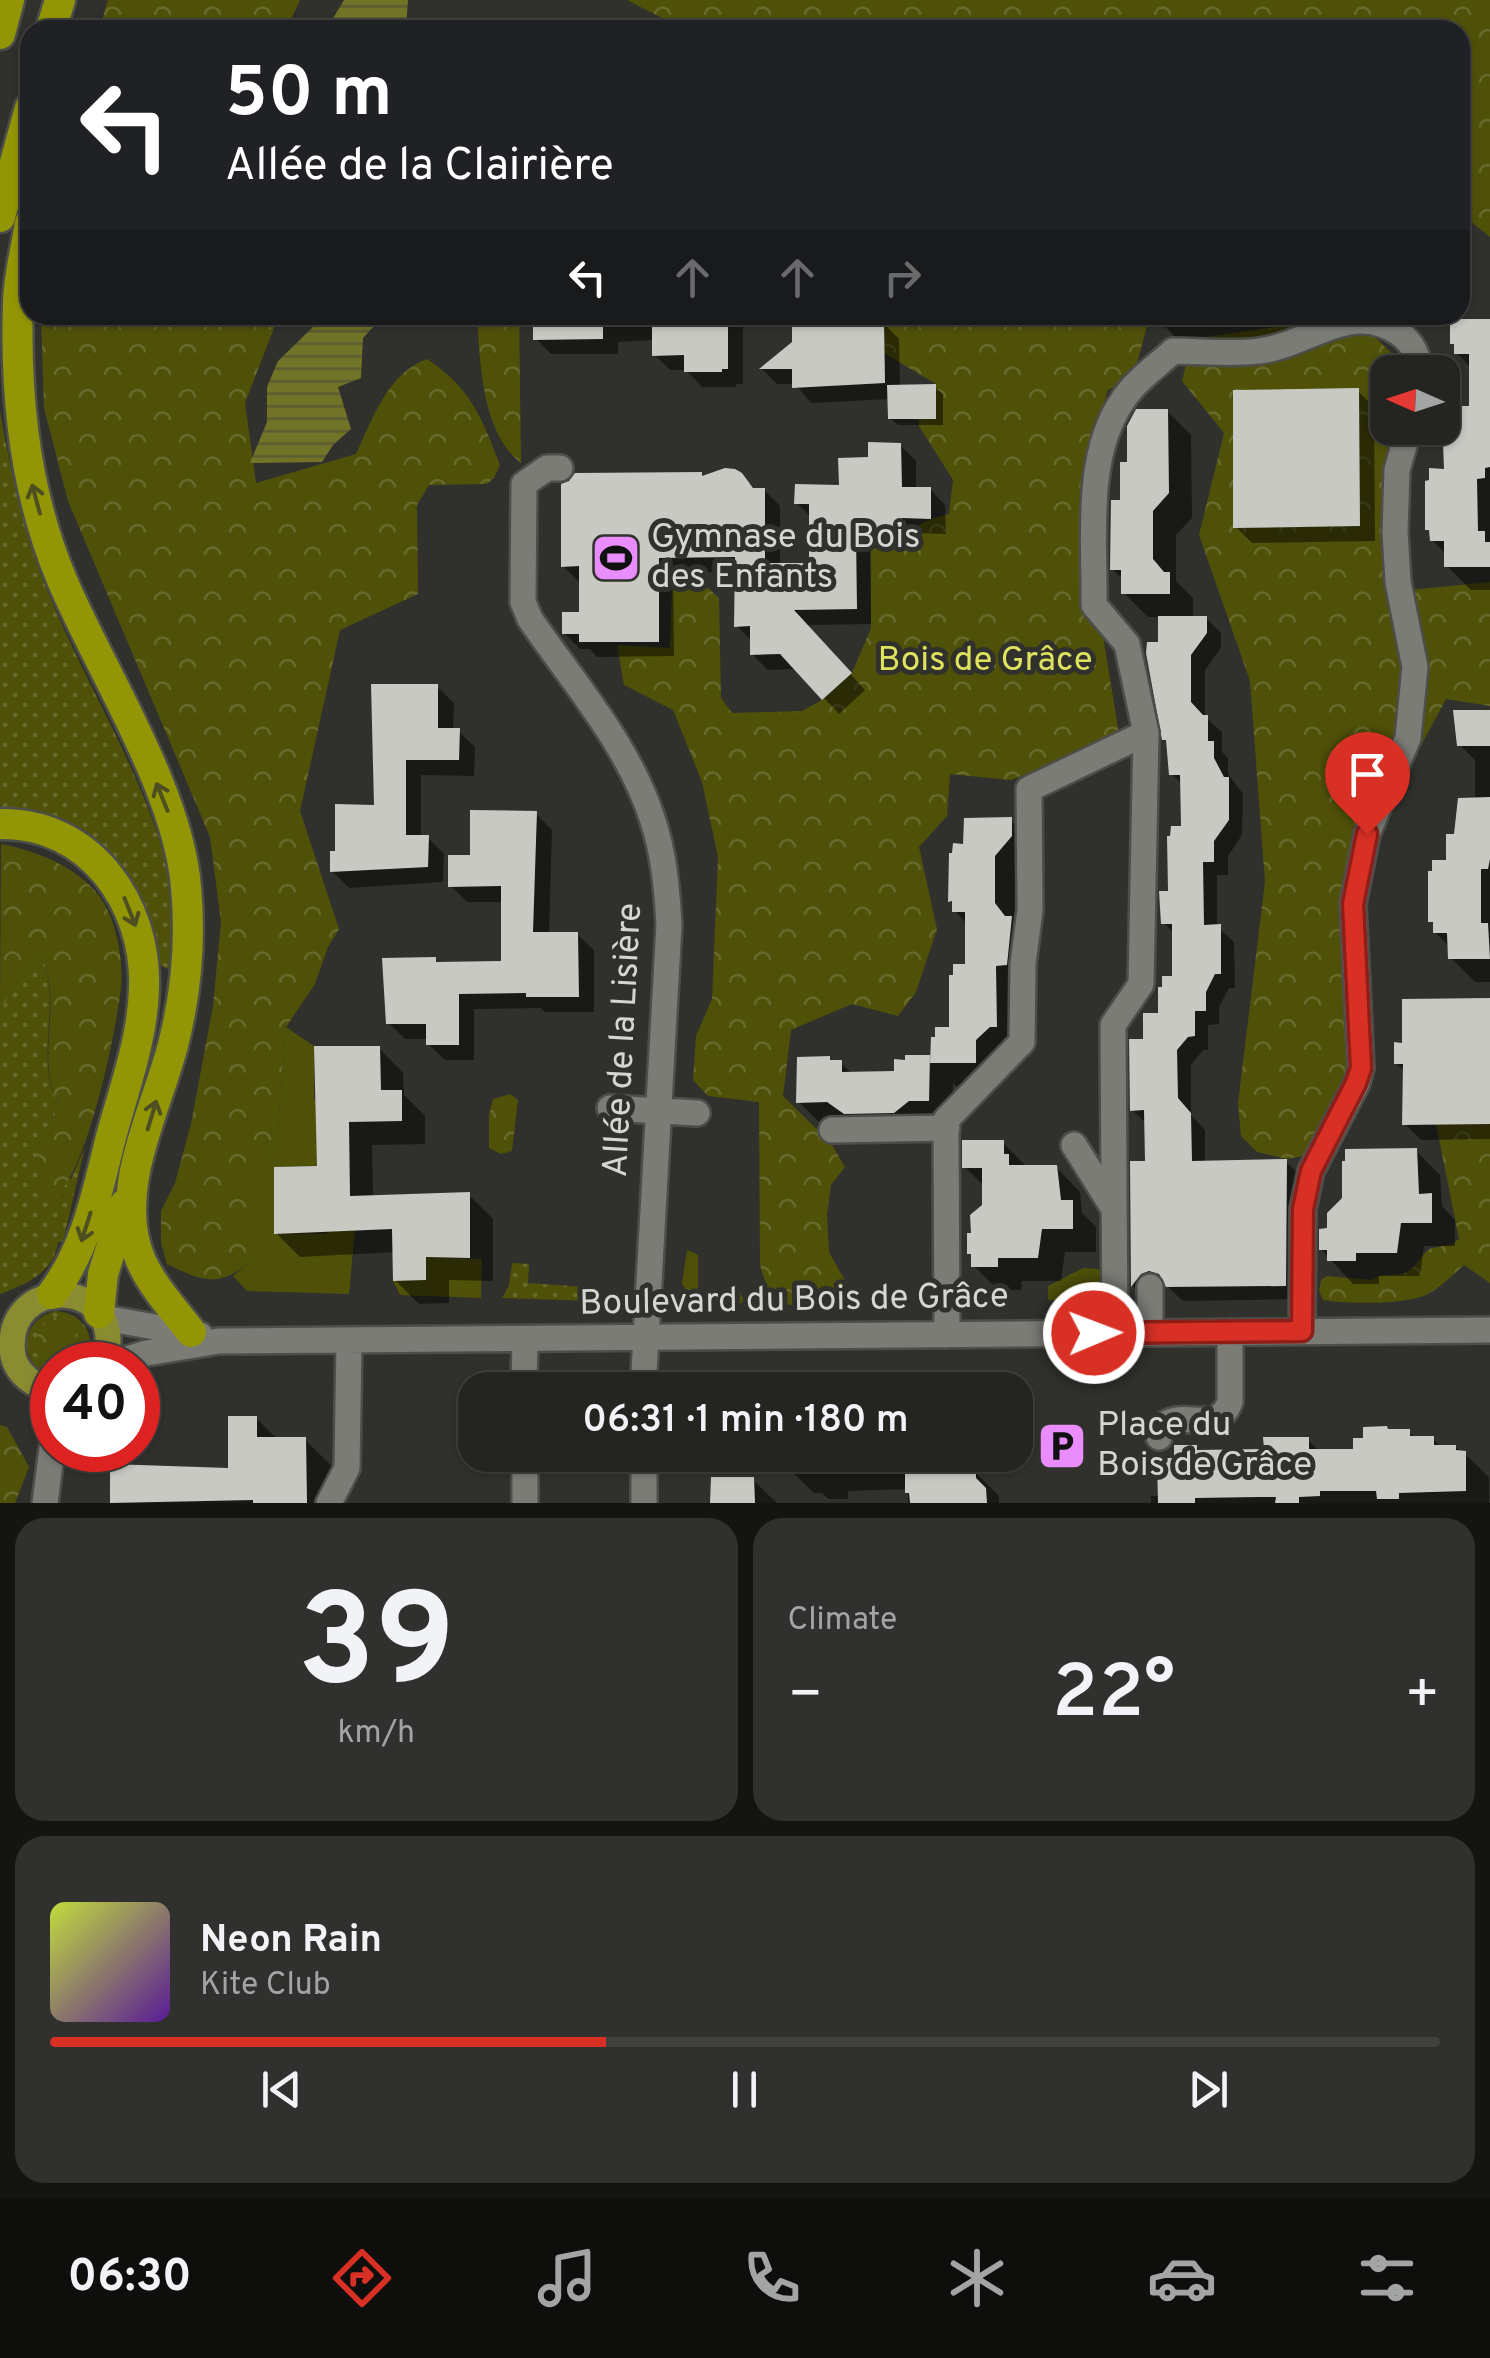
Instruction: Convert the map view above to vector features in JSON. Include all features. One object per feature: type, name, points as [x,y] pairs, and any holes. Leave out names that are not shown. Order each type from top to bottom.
[{"type":"highway","points":[[0,34],[9,0]]},
{"type":"highway","points":[[0,217],[20,144]]},
{"type":"highway","points":[[20,289],[21,398],[33,491],[61,578],[170,817],[186,884],[188,957],[174,1042],[103,1274],[101,1315]]},
{"type":"highway","points":[[0,824],[56,835],[77,844],[96,860],[125,898],[142,958],[142,1019],[102,1174],[73,1264],[52,1294]]},
{"type":"highway","points":[[133,1180],[131,1223],[143,1266],[205,1336]]},
{"type":"main road","points":[[30,1381],[7,1364],[12,1332],[9,1318],[26,1306],[52,1294],[78,1297],[101,1315],[108,1342]]},
{"type":"street","points":[[1115,1333],[1113,1025],[1141,984],[1146,732],[1126,644],[1094,605],[1095,486],[1112,418],[1124,397],[1173,351],[1257,352],[1286,346],[1334,325]]},
{"type":"street","points":[[1386,325],[1405,337],[1417,355]]},
{"type":"street","points":[[1302,1331],[1303,1209],[1311,1171],[1361,1068],[1353,904],[1367,834],[1408,738],[1414,667],[1398,582],[1395,532],[1398,470],[1405,445]]},
{"type":"street","name":"Allée de la Lisière","points":[[560,468],[547,468],[524,484],[522,623],[626,758],[660,846],[668,926],[643,1372]]},
{"type":"street","points":[[947,1334],[946,1120],[1022,1042],[1030,910],[1029,789],[1146,732]]},
{"type":"street","points":[[610,1108],[697,1113]]},
{"type":"street","points":[[832,1130],[947,1128]]},
{"type":"street","points":[[1074,1145],[1114,1208]]},
{"type":"street","points":[[1150,1287],[1150,1332]]},
{"type":"street","name":"Boulevard du Bois de Grâce","points":[[101,1315],[205,1336],[349,1341],[1490,1330]]},
{"type":"street","points":[[1159,1437],[1160,1428],[1171,1420],[1215,1420],[1227,1411],[1230,1332]]},
{"type":"street","name":"Boulevard du Bois de Grâce","points":[[160,1349],[205,1336]]},
{"type":"street","points":[[524,1372],[525,1338]]},
{"type":"street","points":[[328,1503],[348,1468],[349,1341]]},
{"type":"street","points":[[45,1503],[49,1472]]},
{"type":"street","points":[[525,1472],[525,1503]]},
{"type":"street","points":[[644,1472],[644,1503]]},
{"type":"green space","points":[[108,0],[300,0],[291,20],[102,20]]},
{"type":"green space","points":[[627,0],[1490,0],[1490,237],[1470,221],[1470,20],[666,20]]},
{"type":"green space","points":[[41,325],[275,325],[245,403],[256,483],[356,454],[392,386],[413,366],[427,359],[465,393],[500,465],[487,484],[429,485],[417,505],[418,594],[340,630],[300,811],[339,929],[315,984],[286,1027],[277,1140],[264,1156],[252,1209],[252,1260],[221,1278],[201,1278],[167,1264],[161,1243],[161,1211],[175,1183],[191,1124],[213,1006],[221,922],[210,837],[68,501],[44,408]]},
{"type":"green space","points":[[478,325],[519,325],[521,463],[508,450],[490,415]]},
{"type":"green space","name":"Bois de Grâce","points":[[884,325],[1147,325],[1133,378],[1108,390],[1084,465],[1081,597],[1101,624],[1123,758],[1113,765],[1074,756],[1011,780],[950,774],[947,816],[919,847],[937,929],[916,992],[898,1016],[852,1004],[791,1030],[783,1096],[830,1142],[845,1167],[831,1185],[827,1215],[829,1252],[844,1279],[841,1304],[773,1305],[760,1266],[759,1102],[708,1096],[693,1080],[696,1036],[712,999],[718,857],[702,782],[673,710],[624,685],[617,645],[670,648],[672,587],[686,568],[719,598],[721,698],[732,713],[802,711],[822,700],[852,673],[871,628],[871,549],[949,514],[953,480],[919,426],[919,419],[936,418],[936,384],[884,353]]},
{"type":"green space","points":[[1290,325],[1362,325],[1393,355],[1370,355],[1370,445],[1403,445],[1410,590],[1490,582],[1490,706],[1446,699],[1363,853],[1361,1068],[1323,1143],[1304,1156],[1287,1159],[1257,1152],[1241,1136],[1238,1103],[1265,882],[1250,681],[1199,535],[1224,433],[1182,381],[1192,339]]},
{"type":"green space","points":[[0,411],[19,502],[39,568],[138,784],[163,851],[166,850],[174,898],[170,970],[160,965],[141,904],[128,877],[110,854],[89,835],[64,821],[35,812],[0,809]]},
{"type":"green space","points":[[1,844],[47,858],[89,885],[108,911],[120,958],[118,1007],[98,1102],[76,1166],[50,1201],[40,1197],[35,1150],[60,1105],[49,1070],[48,977],[42,959],[29,963],[0,1011]]},
{"type":"green space","points":[[42,959],[50,995],[48,1071],[60,1105],[35,1150],[71,1179],[85,1147],[63,1242],[58,1242],[51,1262],[37,1276],[0,1294],[0,1011],[29,963]]},
{"type":"green space","points":[[286,1027],[314,1046],[317,1166],[274,1167],[274,1233],[327,1234],[328,1229],[355,1229],[349,1294],[247,1291],[233,1276],[252,1260],[252,1181],[277,1140]]},
{"type":"green space","points":[[510,1094],[518,1100],[512,1151],[501,1154],[489,1148],[489,1115],[493,1099]]},
{"type":"green space","points":[[1436,1124],[1490,1124],[1490,1283],[1464,1265],[1426,1295],[1404,1301],[1323,1300],[1319,1291],[1321,1280],[1327,1276],[1371,1280],[1404,1273],[1429,1249],[1459,1239]]},
{"type":"green space","points":[[687,1250],[698,1255],[698,1291],[739,1291],[742,1303],[709,1305],[692,1301],[682,1283]]},
{"type":"green space","points":[[426,1257],[482,1259],[481,1298],[400,1295],[393,1281],[425,1280]]},
{"type":"green space","points":[[512,1263],[529,1264],[528,1283],[599,1288],[597,1301],[502,1298],[509,1285]]},
{"type":"green space","points":[[1083,1268],[1099,1269],[1104,1276],[1105,1294],[1097,1299],[1048,1300],[1048,1286]]},
{"type":"green space","points":[[56,1311],[75,1317],[87,1329],[90,1342],[30,1342],[30,1357],[29,1332],[44,1316]]},
{"type":"green space","points":[[51,1317],[71,1320],[76,1328],[75,1342],[37,1342],[38,1331]]},
{"type":"green space","points":[[0,1425],[7,1427],[29,1467],[15,1503],[0,1503]]},
{"type":"shaded area","points":[[344,0],[408,0],[407,20],[332,20]]},
{"type":"shaded area","points":[[375,325],[363,338],[361,378],[338,387],[351,429],[322,462],[250,463],[267,422],[267,387],[278,361],[314,326]]},
{"type":"building","points":[[1490,319],[1490,467],[1485,468],[1485,478],[1477,479],[1478,531],[1485,531],[1485,542],[1490,542],[1490,567],[1444,567],[1444,541],[1430,541],[1429,530],[1425,530],[1425,481],[1429,480],[1429,468],[1444,469],[1443,445],[1460,445],[1460,406],[1469,406],[1469,354],[1454,354],[1454,344],[1450,344],[1450,325]]},
{"type":"building","points":[[533,325],[603,325],[603,339],[533,340]]},
{"type":"building","points":[[652,325],[728,325],[728,369],[722,372],[684,372],[684,355],[652,356]]},
{"type":"building","points":[[792,325],[884,325],[885,383],[792,388],[792,369],[759,369],[792,342]]},
{"type":"building","points":[[936,384],[936,419],[888,419],[887,385]]},
{"type":"building","points":[[1359,388],[1360,526],[1233,528],[1233,390]]},
{"type":"building","points":[[1136,409],[1168,409],[1169,493],[1153,511],[1153,559],[1164,572],[1170,572],[1170,594],[1121,594],[1121,570],[1110,570],[1111,500],[1120,500],[1120,462],[1127,462],[1127,426]]},
{"type":"building","points":[[868,442],[901,443],[902,487],[931,487],[931,519],[902,518],[902,533],[856,533],[857,609],[794,610],[852,673],[822,700],[780,654],[750,655],[750,626],[734,627],[735,557],[659,558],[659,642],[579,642],[579,634],[562,634],[562,612],[579,612],[579,566],[561,567],[561,484],[575,473],[702,472],[702,476],[725,468],[735,469],[753,488],[765,488],[765,563],[809,563],[809,504],[794,504],[795,484],[839,485],[838,458],[868,457]]},
{"type":"building","points":[[1158,616],[1207,616],[1207,633],[1191,655],[1191,702],[1203,715],[1208,715],[1208,741],[1214,741],[1214,758],[1224,777],[1229,777],[1229,820],[1214,841],[1214,862],[1203,862],[1204,925],[1221,924],[1221,974],[1215,974],[1206,992],[1206,1011],[1195,1011],[1195,1036],[1188,1037],[1177,1050],[1178,1098],[1191,1113],[1192,1161],[1287,1159],[1286,1286],[1166,1287],[1159,1274],[1149,1271],[1141,1274],[1131,1287],[1130,1161],[1145,1161],[1144,1110],[1130,1111],[1129,1039],[1143,1039],[1143,1013],[1158,1013],[1162,976],[1172,976],[1172,924],[1161,924],[1159,891],[1168,891],[1167,836],[1171,826],[1181,826],[1180,775],[1169,775],[1166,740],[1162,740],[1146,653],[1147,642],[1158,642]]},
{"type":"building","points":[[371,684],[438,684],[438,728],[460,728],[459,760],[406,760],[406,835],[429,835],[428,867],[330,872],[330,851],[335,851],[335,804],[374,805]]},
{"type":"building","points":[[1453,710],[1490,710],[1490,746],[1457,746]]},
{"type":"building","points":[[1490,797],[1490,859],[1488,869],[1481,869],[1481,923],[1488,923],[1490,959],[1448,959],[1447,933],[1433,933],[1433,922],[1428,922],[1428,871],[1432,871],[1432,860],[1446,860],[1446,834],[1454,834],[1458,798]]},
{"type":"building","points":[[470,810],[537,811],[533,932],[578,932],[579,997],[459,994],[459,1045],[426,1045],[426,1024],[386,1024],[382,958],[501,961],[501,886],[448,887],[448,855],[470,855]]},
{"type":"building","points":[[1012,817],[1012,836],[995,856],[995,903],[1005,916],[1012,916],[1007,965],[996,966],[997,1027],[990,1027],[976,1040],[976,1063],[930,1063],[935,1027],[949,1027],[949,975],[953,975],[953,964],[965,964],[965,912],[952,912],[952,901],[948,902],[949,853],[953,843],[963,844],[964,818]]},
{"type":"building","points":[[1490,998],[1490,1124],[1402,1125],[1403,1064],[1394,1064],[1394,1042],[1402,1043],[1402,999]]},
{"type":"building","points":[[314,1046],[380,1046],[381,1090],[402,1090],[402,1121],[349,1122],[350,1196],[470,1192],[470,1258],[426,1257],[426,1280],[393,1281],[392,1229],[274,1234],[274,1167],[317,1166]]},
{"type":"building","points":[[905,1055],[930,1055],[929,1101],[909,1101],[894,1113],[844,1114],[827,1102],[796,1103],[797,1057],[830,1056],[830,1060],[842,1060],[842,1072],[894,1071],[894,1059],[905,1060]]},
{"type":"building","points":[[962,1140],[1004,1140],[1009,1165],[1057,1165],[1061,1200],[1073,1200],[1073,1229],[1042,1229],[1038,1258],[998,1258],[998,1267],[971,1267],[967,1233],[971,1233],[970,1215],[982,1205],[982,1168],[962,1168]]},
{"type":"building","points":[[1417,1148],[1419,1194],[1432,1193],[1432,1223],[1401,1223],[1397,1253],[1356,1253],[1356,1261],[1327,1261],[1327,1250],[1319,1250],[1319,1229],[1327,1228],[1327,1213],[1342,1198],[1345,1149]]},
{"type":"building","points":[[228,1416],[257,1416],[257,1437],[306,1437],[307,1503],[110,1503],[110,1472],[160,1472],[160,1466],[228,1468]]},
{"type":"building","points":[[1363,1427],[1410,1429],[1410,1436],[1434,1436],[1434,1445],[1456,1445],[1456,1450],[1466,1451],[1466,1491],[1399,1493],[1399,1499],[1377,1499],[1376,1491],[1320,1491],[1320,1496],[1299,1497],[1299,1503],[1275,1503],[1276,1497],[1259,1497],[1158,1503],[1157,1458],[1174,1458],[1174,1445],[1197,1445],[1197,1450],[1264,1449],[1263,1437],[1309,1437],[1309,1449],[1353,1449],[1353,1438],[1363,1438]]},
{"type":"building","points":[[905,1472],[976,1472],[976,1478],[986,1488],[987,1503],[910,1503],[909,1493],[905,1493]]},
{"type":"building","points":[[711,1477],[754,1477],[755,1503],[710,1503]]},
{"type":"place","name":"Gymnase du Bois des Enfants","points":[[616,558]]},
{"type":"place","name":"Place du Bois de Grâce","points":[[1062,1446]]},
{"type":"route","points":[[1094,1333],[1302,1331],[1303,1209],[1311,1171],[1361,1068],[1353,904],[1367,834]]}]
